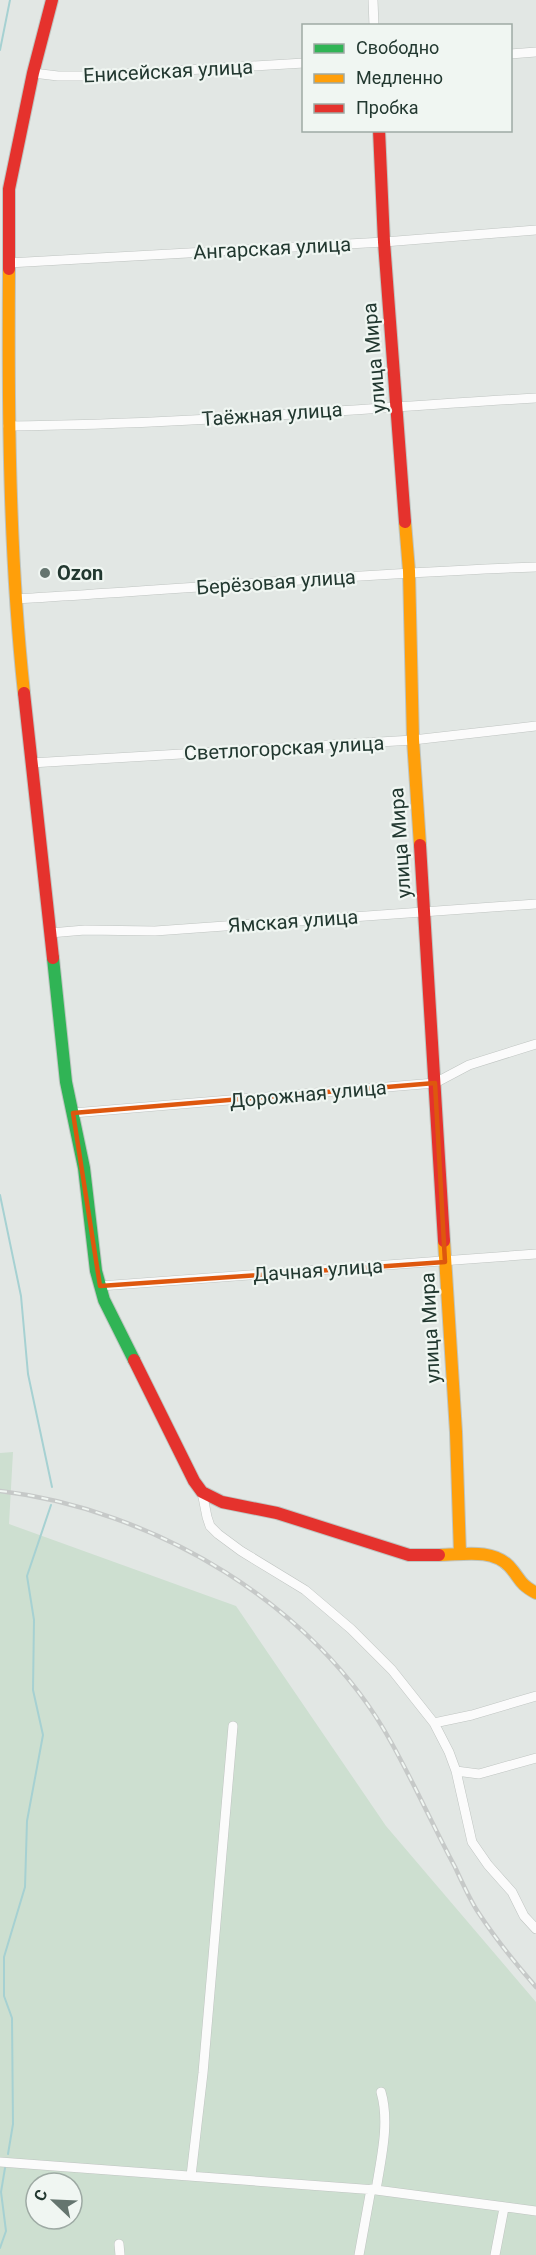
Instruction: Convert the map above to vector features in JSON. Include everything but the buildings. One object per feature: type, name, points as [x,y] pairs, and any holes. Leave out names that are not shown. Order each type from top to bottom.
[{"type":"street","points":[[52,0],[33,73],[9,189],[8,426],[15,599],[66,1082],[84,1168],[96,1272],[104,1300],[194,1481],[202,1492],[222,1503],[277,1513],[409,1555],[460,1554],[496,1557],[509,1566],[522,1585],[536,1593]]},
{"type":"street","points":[[373,0],[374,24]]},
{"type":"street","points":[[512,54],[536,52]]},
{"type":"street","name":"Енисейская улица","points":[[33,73],[77,77],[302,63]]},
{"type":"street","name":"улица Мира","points":[[379,132],[384,242],[409,571],[413,740],[456,1432],[460,1554]]},
{"type":"street","name":"Ангарская улица","points":[[8,263],[384,242],[536,230]]},
{"type":"street","name":"Таёжная улица","points":[[8,426],[174,420],[536,398]]},
{"type":"street","name":"Берёзовая улица","points":[[15,599],[409,571],[536,567]]},
{"type":"street","name":"Светлогорская улица","points":[[31,763],[413,740],[536,726]]},
{"type":"street","name":"Ямская улица","points":[[50,933],[85,930],[155,931],[536,904]]},
{"type":"street","name":"Дорожная улица","points":[[73,1113],[435,1083],[469,1065],[536,1044]]},
{"type":"street","name":"Дачная улица","points":[[100,1286],[536,1254]]},
{"type":"street","points":[[202,1492],[210,1526],[226,1542],[305,1590],[351,1629],[392,1670],[434,1723],[449,1752],[456,1772],[472,1842],[488,1865],[512,1892],[524,1916],[536,1929]]},
{"type":"street","points":[[434,1723],[536,1696]]},
{"type":"street","points":[[191,2176],[204,2062],[233,1726]]},
{"type":"street","points":[[456,1772],[479,1774],[536,1758]]},
{"type":"street","points":[[359,2255],[385,2127],[381,2092]]},
{"type":"street","points":[[0,2162],[374,2189],[536,2211]]},
{"type":"street","points":[[495,2255],[504,2208]]},
{"type":"street","points":[[119,2244],[120,2255]]},
{"type":"highlighted area","points":[[435,1083],[445,1262],[100,1286],[73,1113]]},
{"type":"green space","points":[[13,1452],[9,1524],[236,1606],[386,1826],[536,2002],[536,2255],[0,2255],[0,1453]]},
{"type":"waterway","points":[[0,50],[10,0]]},
{"type":"waterway","points":[[0,1195],[21,1296],[28,1374],[52,1487]]},
{"type":"waterway","points":[[8,2154],[13,2124],[12,2018],[4,1996],[4,1957],[25,1887],[27,1821],[43,1735],[33,1690],[34,1620],[27,1576],[51,1505]]},
{"type":"waterway","points":[[0,2248],[6,2231],[1,2192],[5,2168]]},
{"type":"railway","points":[[0,1491],[58,1501],[115,1519],[171,1542],[225,1572],[275,1607],[320,1648],[359,1693],[391,1742],[475,1907],[498,1941],[536,1987]]},
{"type":"traffic: fast","points":[[53,958],[66,1082],[84,1168],[96,1271],[104,1300],[134,1360]]},
{"type":"traffic: slow","points":[[9,269],[10,481],[15,587],[24,693]]},
{"type":"traffic: slow","points":[[405,522],[409,571],[413,740],[420,845]]},
{"type":"traffic: slow","points":[[444,1241],[456,1432],[460,1554]]},
{"type":"traffic: slow","points":[[439,1555],[476,1554],[502,1560],[530,1590],[536,1593]]},
{"type":"traffic: jam","points":[[9,269],[9,189],[33,73],[52,0]]},
{"type":"traffic: jam","points":[[379,132],[384,242],[405,522]]},
{"type":"traffic: jam","points":[[24,693],[53,958]]},
{"type":"traffic: jam","points":[[420,845],[444,1241]]},
{"type":"traffic: jam","points":[[134,1360],[194,1481],[202,1492],[222,1502],[277,1513],[409,1555],[439,1555]]},
{"type":"place","name":"Ozon","points":[[45,573]]}]
